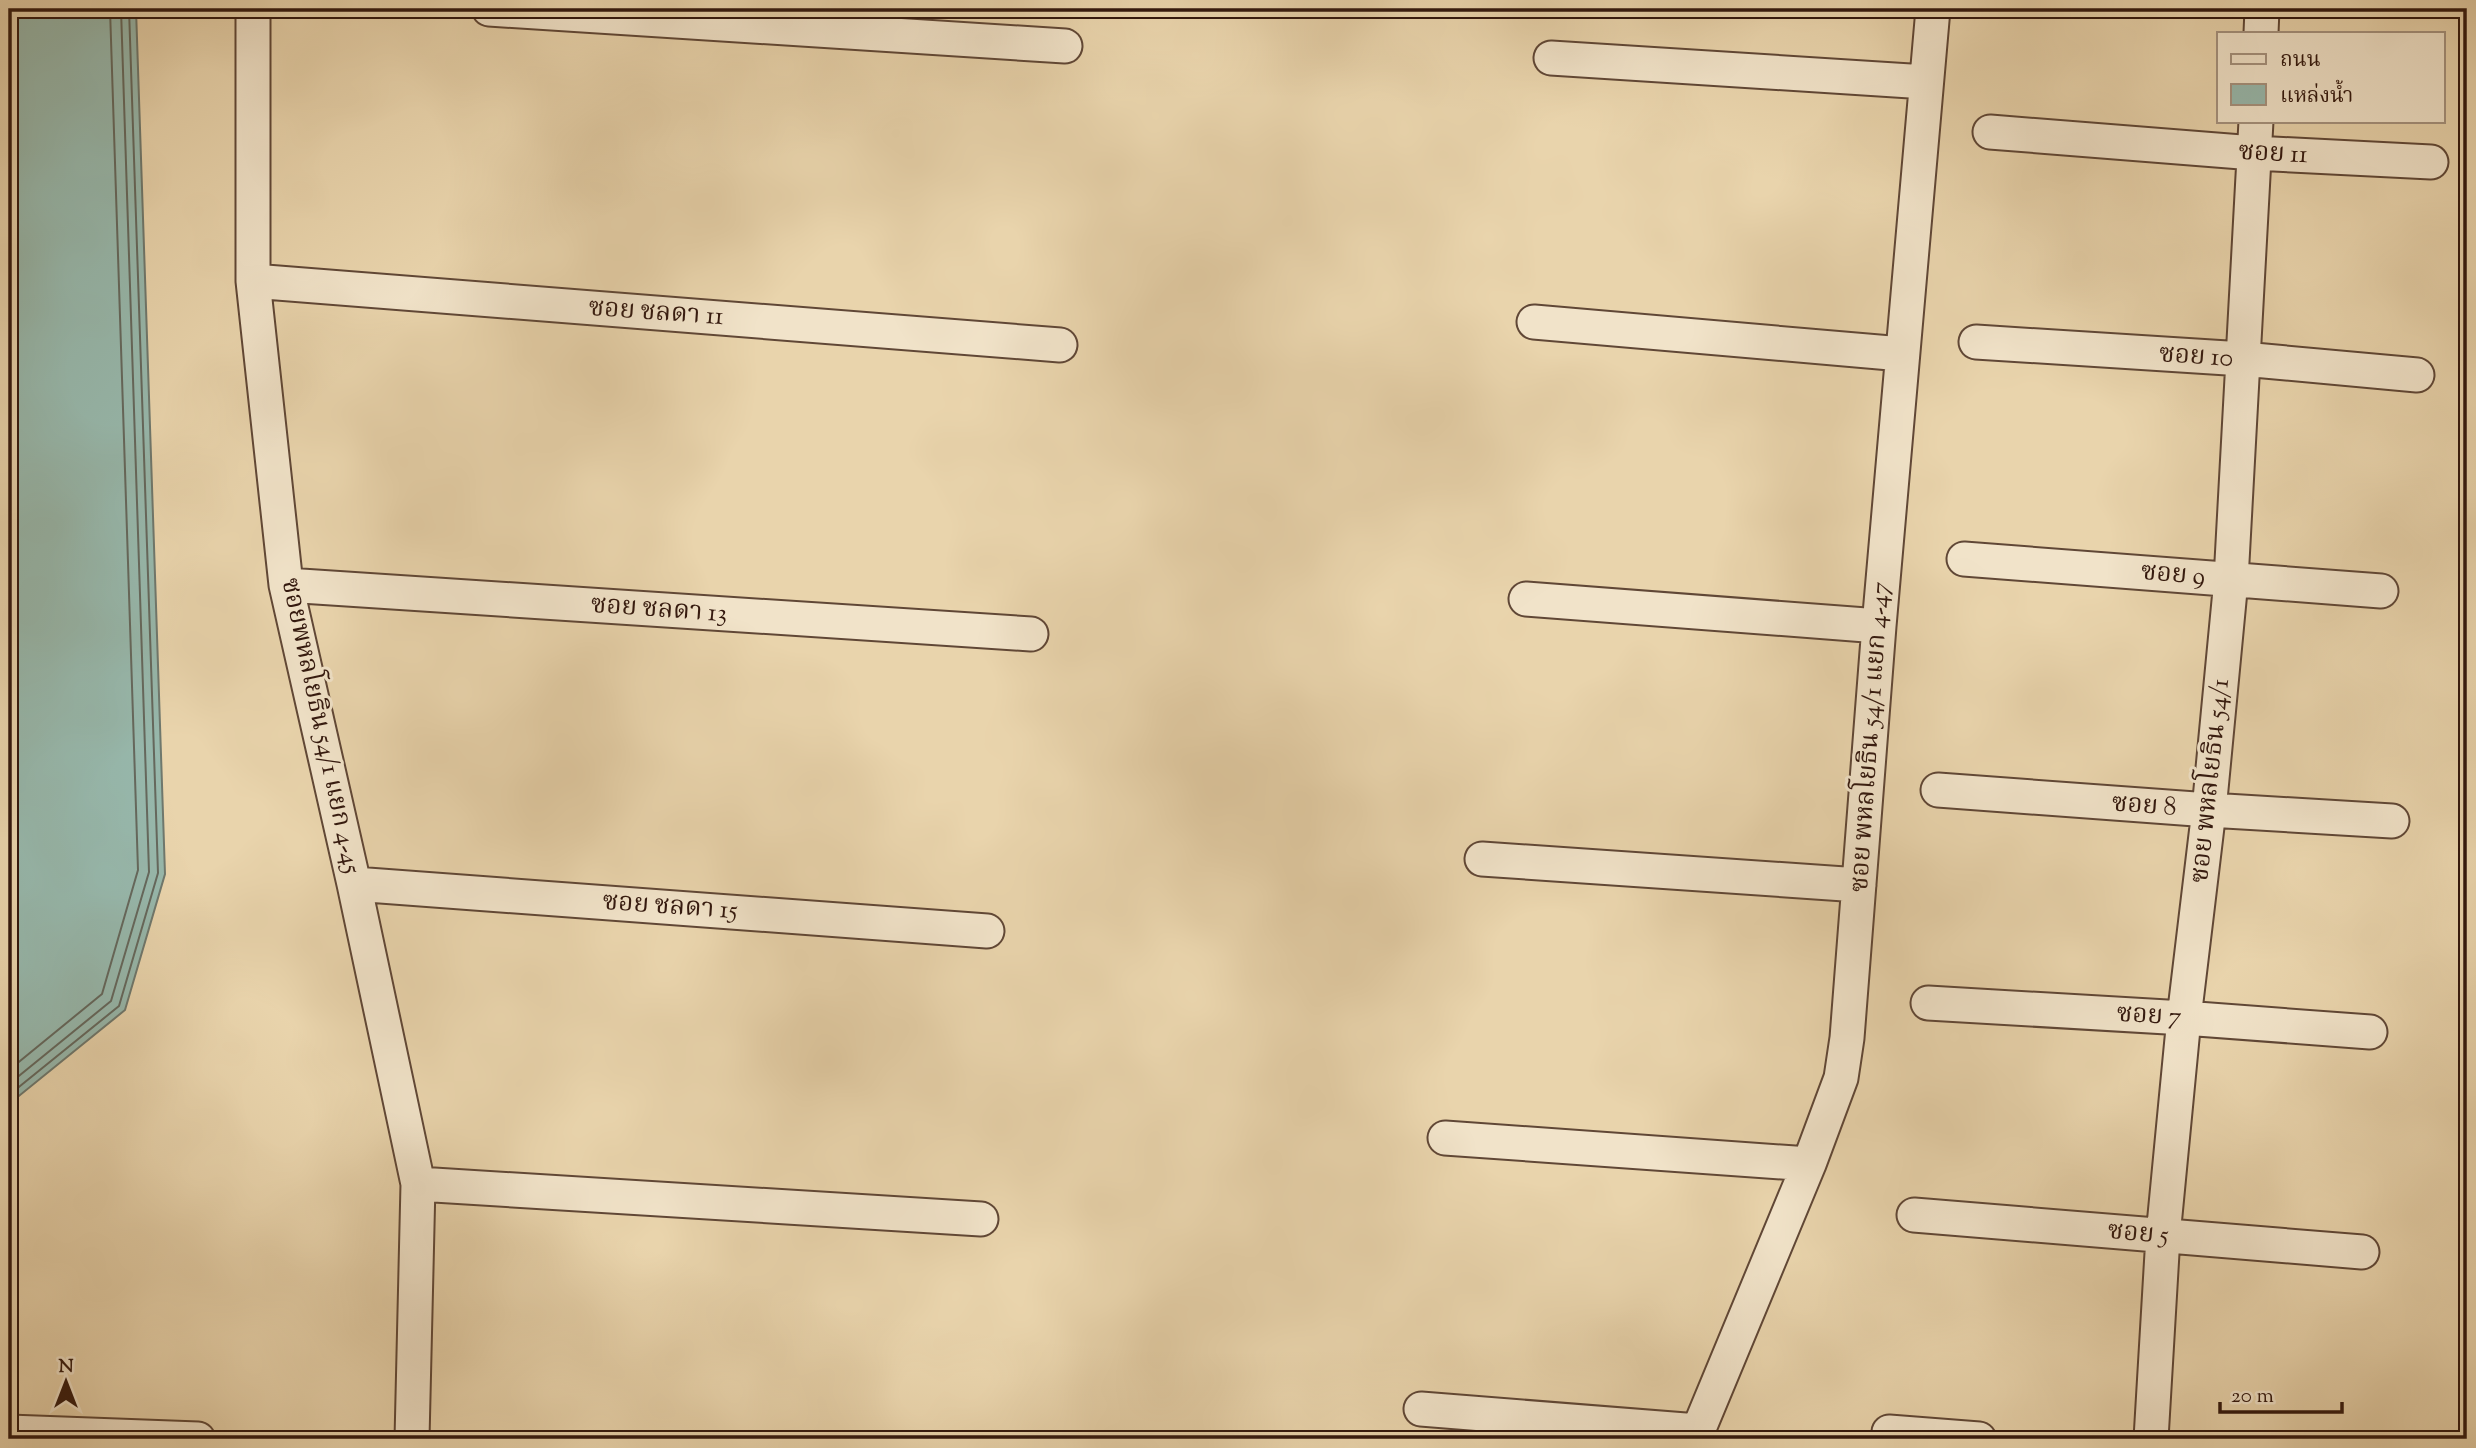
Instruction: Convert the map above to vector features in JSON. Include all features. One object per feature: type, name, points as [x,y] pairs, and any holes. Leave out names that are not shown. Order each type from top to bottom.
[{"type":"street","name":"ซอยพหลโยธิน 54/1 แยก 4-45","points":[[253,9],[253,281],[286,585],[418,1184],[412,1439]]},
{"type":"street","points":[[489,9],[1065,46]]},
{"type":"street","name":"ซอย พหลโยธิน 54/1 แยก 4-47","points":[[1698,1435],[1841,1079],[1847,1038],[1879,626],[1933,9]]},
{"type":"street","points":[[2261,32],[2262,9]]},
{"type":"street","points":[[1551,58],[1926,82]]},
{"type":"street","name":"ซอย พหลโยธิน 54/1","points":[[2151,1439],[2163,1236],[2231,580],[2256,122]]},
{"type":"street","name":"ซอย 11","points":[[1990,132],[2254,153],[2431,162]]},
{"type":"street","name":"ซอย ชลดา 11","points":[[253,281],[1060,345]]},
{"type":"street","points":[[1534,322],[1902,354]]},
{"type":"street","name":"ซอย 10","points":[[1976,342],[2243,359],[2417,375]]},
{"type":"street","name":"ซอย 9","points":[[1964,559],[2382,591]]},
{"type":"street","name":"ซอย ชลดา 13","points":[[286,585],[1031,634]]},
{"type":"street","points":[[1526,599],[1879,626]]},
{"type":"street","name":"ซอย 8","points":[[1938,790],[2392,821]]},
{"type":"street","points":[[1482,859],[1859,885]]},
{"type":"street","name":"ซอย ชลดา 15","points":[[354,884],[987,931]]},
{"type":"street","name":"ซอย 7","points":[[1928,1003],[2370,1032]]},
{"type":"street","points":[[1445,1138],[1809,1164]]},
{"type":"street","points":[[418,1184],[981,1219]]},
{"type":"street","name":"ซอย 5","points":[[1914,1214],[2362,1252]]},
{"type":"street","points":[[1421,1409],[1698,1435]]},
{"type":"street","points":[[9,1432],[198,1439]]},
{"type":"street","points":[[1889,1432],[1979,1439]]},
{"type":"water","points":[[9,9],[136,9],[165,874],[125,1010],[9,1104]]}]
